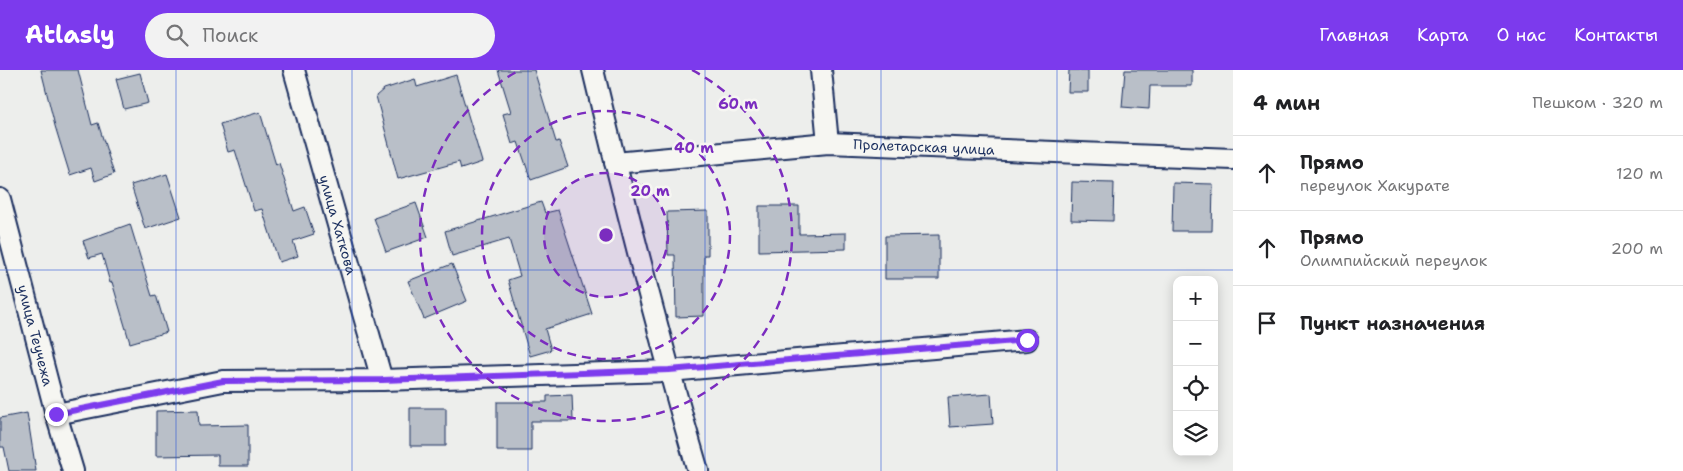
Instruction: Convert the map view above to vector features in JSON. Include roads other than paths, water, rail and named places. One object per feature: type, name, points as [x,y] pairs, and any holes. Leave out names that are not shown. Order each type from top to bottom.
[{"type":"street","name":"улица Хаткова","points":[[294,70],[382,380]]},
{"type":"street","points":[[593,70],[615,163],[669,370],[698,471]]},
{"type":"street","points":[[824,71],[828,143]]},
{"type":"street","name":"Пролетарская улица","points":[[615,163],[828,143],[1233,159]]},
{"type":"street","name":"улица Теучежа","points":[[0,199],[56,414],[73,471]]},
{"type":"street","points":[[56,414],[223,381],[382,380],[669,370],[1027,340]]}]
